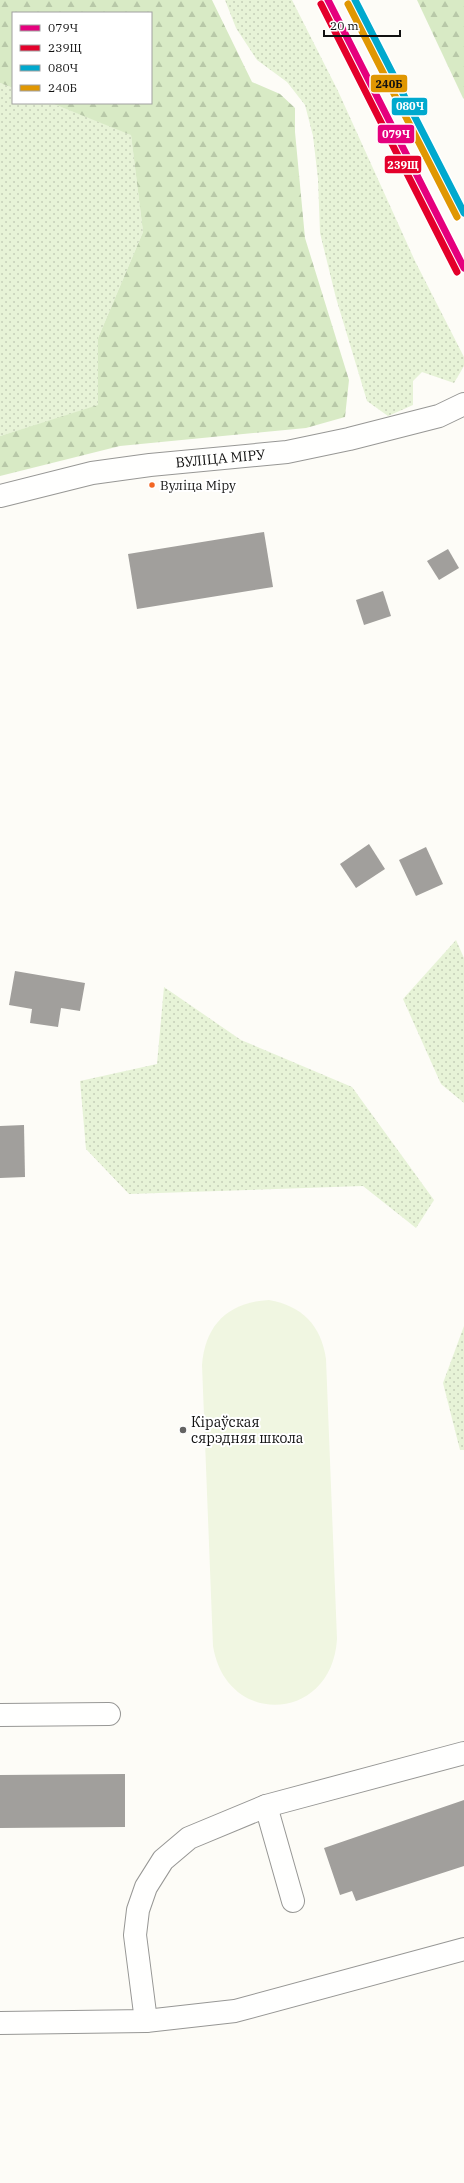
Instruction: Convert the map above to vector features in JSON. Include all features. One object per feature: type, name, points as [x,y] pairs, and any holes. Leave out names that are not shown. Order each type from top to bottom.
[{"type":"street","name":"ВУЛІЦА МІРУ","points":[[0,496],[92,473],[150,464],[287,452],[348,439],[439,416],[464,404]]},
{"type":"street","points":[[0,1715],[109,1714]]},
{"type":"street","points":[[146,2021],[135,1935],[138,1910],[146,1887],[163,1860],[189,1838],[266,1806],[464,1752]]},
{"type":"street","points":[[266,1806],[293,1901]]},
{"type":"street","points":[[0,2024],[146,2021],[235,2012],[464,1949]]},
{"type":"green space","points":[[0,0],[212,0],[252,82],[280,94],[295,108],[295,132],[305,238],[349,380],[345,417],[306,428],[120,446],[0,476],[0,436],[98,405],[98,338],[143,232],[131,135],[54,104],[152,104],[152,12],[12,12],[12,88],[0,83]]},
{"type":"green space","points":[[225,0],[292,0],[338,91],[415,261],[464,357],[464,366],[454,383],[422,372],[413,381],[413,405],[388,416],[367,401],[336,298],[320,233],[318,179],[313,136],[305,105],[287,82],[257,60],[236,28]]},
{"type":"green space","points":[[417,0],[464,0],[464,99],[463,98]]},
{"type":"green space","points":[[0,83],[12,88],[12,104],[54,104],[131,134],[143,232],[98,338],[98,406],[0,436]]},
{"type":"green space","points":[[456,940],[464,958],[464,1103],[441,1084],[403,999]]},
{"type":"green space","points":[[164,987],[241,1040],[352,1087],[434,1200],[416,1228],[363,1186],[129,1194],[86,1149],[80,1081],[157,1064]]},
{"type":"green space","points":[[269,1300],[291,1307],[308,1319],[320,1336],[326,1359],[337,1639],[331,1667],[317,1687],[299,1700],[278,1705],[257,1702],[237,1691],[222,1673],[213,1646],[202,1365],[208,1338],[221,1318],[242,1305]]},
{"type":"green space","points":[[464,1326],[464,1450],[460,1450],[443,1383]]},
{"type":"building","points":[[264,532],[273,587],[137,609],[128,554]]},
{"type":"building","points":[[448,549],[459,568],[439,580],[427,561]]},
{"type":"building","points":[[383,591],[391,616],[364,625],[356,600]]},
{"type":"building","points":[[369,844],[385,869],[356,888],[340,864]]},
{"type":"building","points":[[426,847],[443,884],[416,896],[399,860]]},
{"type":"building","points":[[15,971],[85,983],[80,1011],[61,1008],[58,1027],[30,1023],[32,1009],[9,1005]]},
{"type":"building","points":[[24,1125],[25,1177],[0,1178],[0,1126]]},
{"type":"building","points":[[125,1774],[125,1827],[0,1828],[0,1775]]},
{"type":"building","points":[[464,1800],[464,1866],[356,1901],[352,1891],[340,1895],[324,1848]]},
{"type":"transit line","name":"079Ч","points":[[328,0],[464,268]]},
{"type":"transit line","name":"080Ч","points":[[355,0],[464,213]]},
{"type":"transit line","name":"239Щ","points":[[321,4],[457,272]]},
{"type":"transit line","name":"240Б","points":[[348,4],[457,217]]},
{"type":"place","name":"Вуліца Міру","points":[[152,485]]},
{"type":"place","name":"Кіраўская сярэдняя школа","points":[[183,1430]]}]
